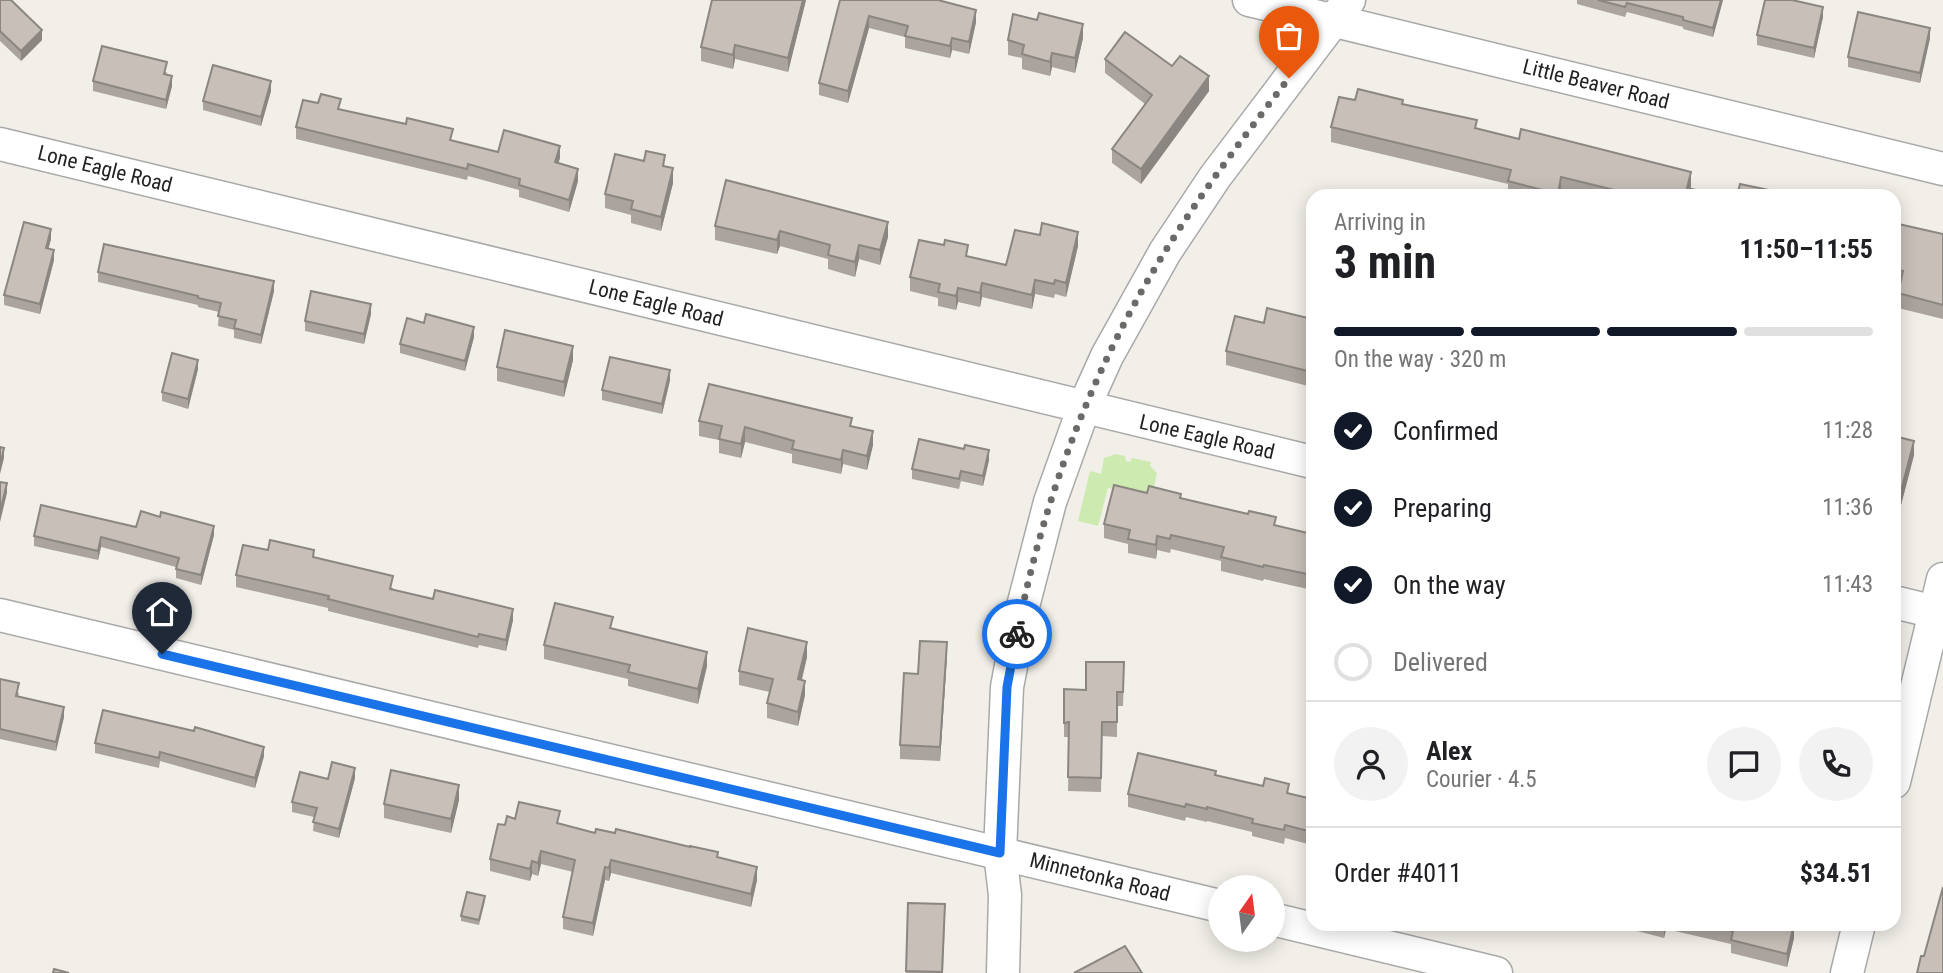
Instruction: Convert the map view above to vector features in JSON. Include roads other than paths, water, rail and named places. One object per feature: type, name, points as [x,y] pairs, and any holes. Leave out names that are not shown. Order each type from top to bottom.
[{"type":"street","name":"Little Beaver Road","points":[[1249,0],[1341,10],[1943,169]]},
{"type":"street","points":[[1003,973],[1005,895],[1000,853],[1007,687],[1017,634],[1050,502],[1084,407],[1107,356],[1165,252],[1215,177],[1341,10]]},
{"type":"street","name":"Lone Eagle Road","points":[[0,144],[1306,461]]},
{"type":"street","points":[[1901,756],[1939,613],[1943,579]]},
{"type":"street","points":[[1901,604],[1939,613]]},
{"type":"street","name":"Minnetonka Road","points":[[0,615],[1208,903]]},
{"type":"street","points":[[1285,922],[1306,927]]},
{"type":"street","points":[[1322,931],[1496,973]]},
{"type":"street","points":[[1847,973],[1857,931]]}]
